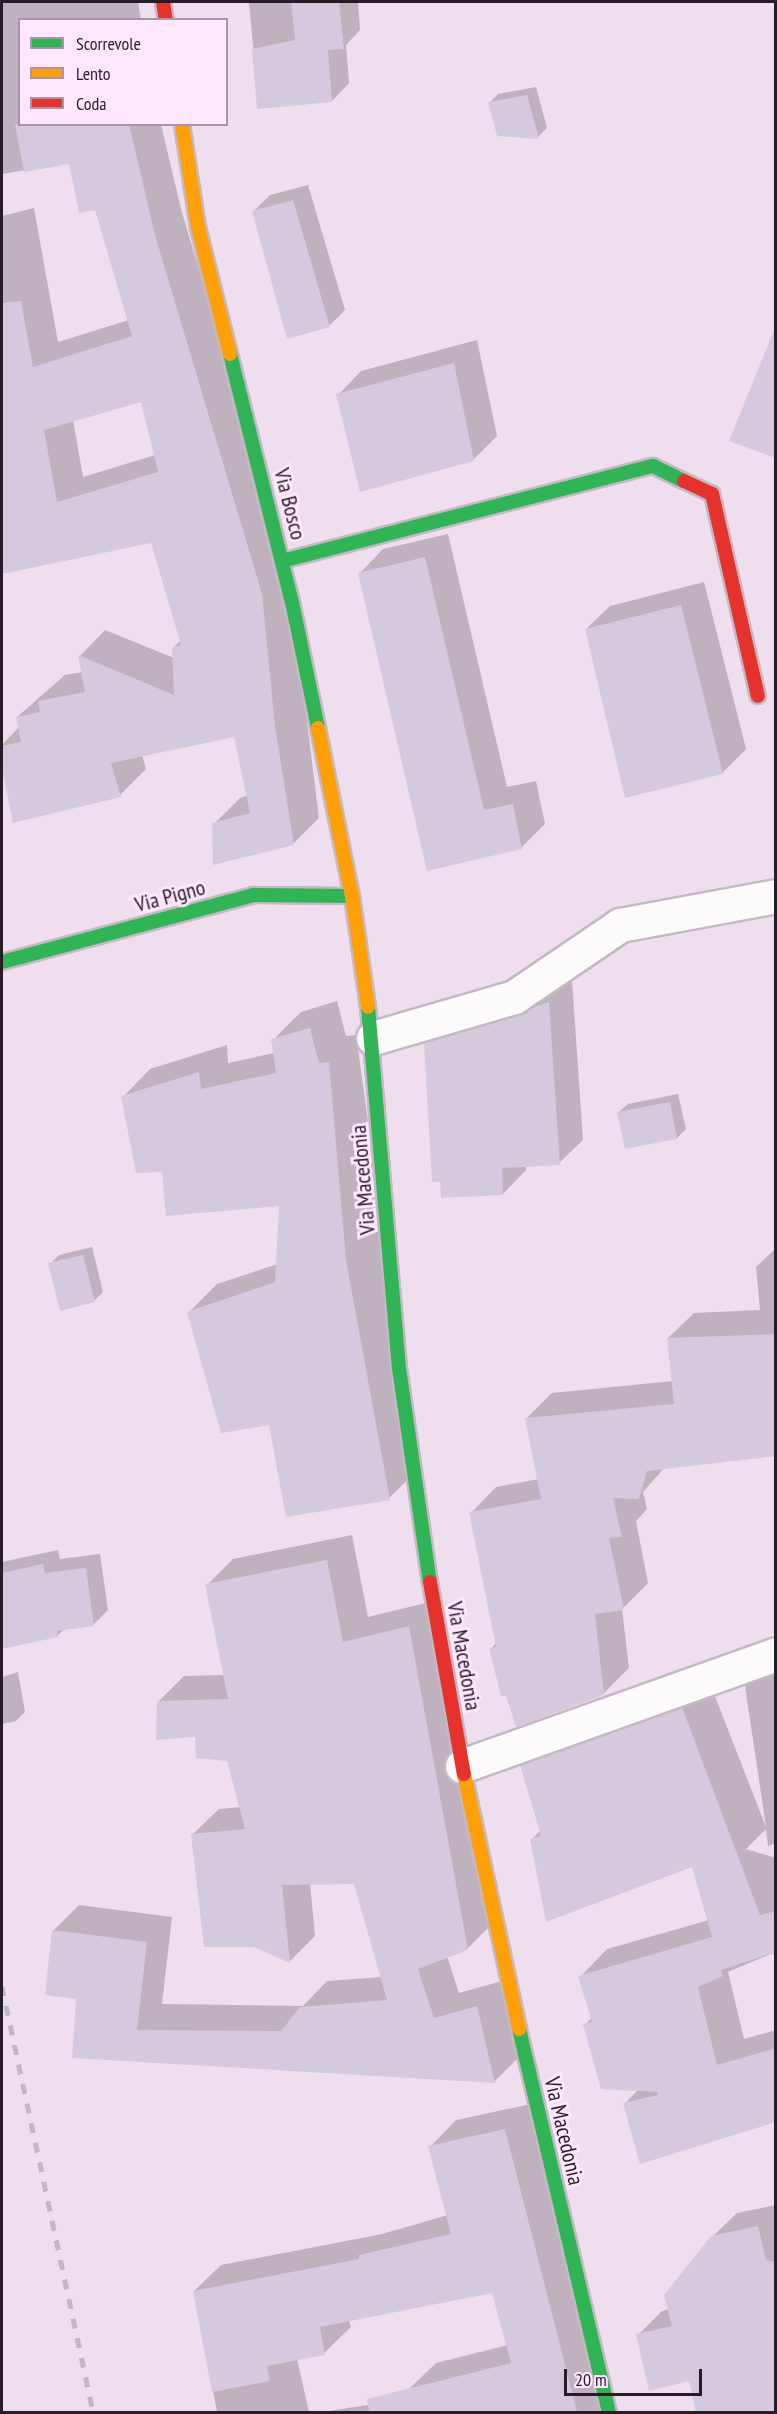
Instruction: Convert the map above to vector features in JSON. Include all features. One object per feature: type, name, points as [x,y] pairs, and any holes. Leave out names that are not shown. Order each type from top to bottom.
[{"type":"main road","points":[[163,2],[166,18]]},
{"type":"main road","name":"Via Bosco","points":[[182,126],[198,227],[282,561],[352,896]]},
{"type":"main road","points":[[282,561],[653,466],[712,494],[758,696]]},
{"type":"main road","name":"Via Pigno","points":[[2,962],[254,895],[352,896]]},
{"type":"main road","name":"Via Macedonia","points":[[352,896],[373,1038],[399,1368],[419,1522],[462,1766],[503,1962],[609,2412]]},
{"type":"street","points":[[373,1038],[514,998],[620,926],[776,897]]},
{"type":"street","points":[[462,1766],[776,1654]]},
{"type":"building","points":[[291,2],[339,2],[344,49],[328,50],[332,102],[257,109],[252,49],[295,40]]},
{"type":"building","points":[[527,95],[539,139],[497,136],[488,102]]},
{"type":"building","points":[[15,124],[18,126],[129,126],[155,235],[262,594],[275,726],[294,845],[213,865],[212,823],[250,813],[234,737],[111,763],[121,797],[13,823],[2,768],[2,746],[21,742],[16,717],[40,712],[38,701],[85,692],[78,655],[174,695],[172,648],[181,645],[151,543],[2,574],[2,303],[21,301],[33,367],[132,336],[95,210],[79,213],[69,164],[24,172]],"holes":[[[141,402],[158,472],[57,502],[44,430]]]},
{"type":"building","points":[[293,200],[330,327],[287,339],[252,211]]},
{"type":"building","points":[[774,330],[776,330],[776,458],[729,441]]},
{"type":"building","points":[[454,363],[474,461],[360,492],[336,394]]},
{"type":"building","points":[[425,557],[484,810],[513,804],[522,849],[427,871],[358,573]]},
{"type":"building","points":[[681,605],[723,774],[625,798],[585,629]]},
{"type":"building","points":[[549,1002],[560,1165],[502,1168],[503,1195],[441,1198],[440,1182],[432,1182],[424,1043]]},
{"type":"building","points":[[310,1028],[319,1063],[329,1062],[346,1260],[390,1500],[286,1517],[269,1425],[221,1433],[187,1312],[275,1282],[279,1206],[166,1216],[162,1172],[136,1173],[121,1096],[199,1072],[201,1089],[276,1073],[271,1039]]},
{"type":"building","points":[[670,1102],[677,1139],[625,1149],[617,1112]]},
{"type":"building","points":[[83,1255],[95,1302],[60,1311],[48,1263]]},
{"type":"building","points":[[776,1334],[776,1456],[647,1471],[639,1499],[613,1498],[622,1537],[609,1538],[624,1610],[595,1614],[604,1695],[516,1727],[506,1696],[501,1696],[489,1648],[496,1647],[469,1512],[541,1499],[525,1418],[674,1404],[667,1338]]},
{"type":"building","points":[[327,1560],[343,1642],[409,1626],[468,1950],[418,1969],[434,2018],[477,2006],[495,2083],[72,2058],[76,1999],[45,1995],[52,1930],[147,1942],[137,2030],[281,2031],[300,2007],[387,2000],[354,1884],[282,1885],[290,1963],[254,1947],[204,1947],[191,1834],[245,1829],[227,1761],[196,1758],[195,1737],[156,1740],[157,1701],[228,1699],[205,1584]]},
{"type":"building","points":[[43,1564],[45,1573],[86,1568],[94,1626],[57,1631],[58,1637],[2,1649],[2,1573]]},
{"type":"building","points":[[682,1707],[760,1915],[776,1911],[776,1952],[721,1970],[723,1976],[698,1987],[717,2065],[776,2048],[776,2122],[640,2164],[623,2103],[658,2095],[657,2092],[601,2089],[583,2024],[592,2022],[578,1976],[712,1937],[692,1867],[546,1922],[530,1839],[541,1836],[520,1765]]},
{"type":"building","points":[[505,2129],[577,2412],[369,2412],[367,2399],[511,2363],[492,2293],[320,2327],[325,2355],[267,2366],[270,2381],[212,2392],[193,2291],[359,2259],[359,2255],[451,2234],[428,2146]]},
{"type":"building","points":[[758,2226],[766,2260],[776,2262],[776,2412],[696,2412],[689,2381],[649,2391],[636,2334],[672,2326],[664,2295],[711,2236]]},
{"type":"railway","points":[[2,1986],[93,2412]]},
{"type":"traffic: fast","points":[[230,354],[292,602],[318,728]]},
{"type":"traffic: fast","points":[[282,561],[653,466],[684,481]]},
{"type":"traffic: fast","points":[[2,962],[254,895],[352,896]]},
{"type":"traffic: fast","points":[[368,1007],[399,1368],[430,1582]]},
{"type":"traffic: fast","points":[[519,2029],[609,2412]]},
{"type":"traffic: slow","points":[[182,126],[198,227],[230,354]]},
{"type":"traffic: slow","points":[[318,728],[352,896],[368,1007]]},
{"type":"traffic: slow","points":[[464,1774],[519,2029]]},
{"type":"traffic: jam","points":[[163,2],[166,18]]},
{"type":"traffic: jam","points":[[684,481],[712,494],[758,696]]},
{"type":"traffic: jam","points":[[430,1582],[464,1774]]}]
